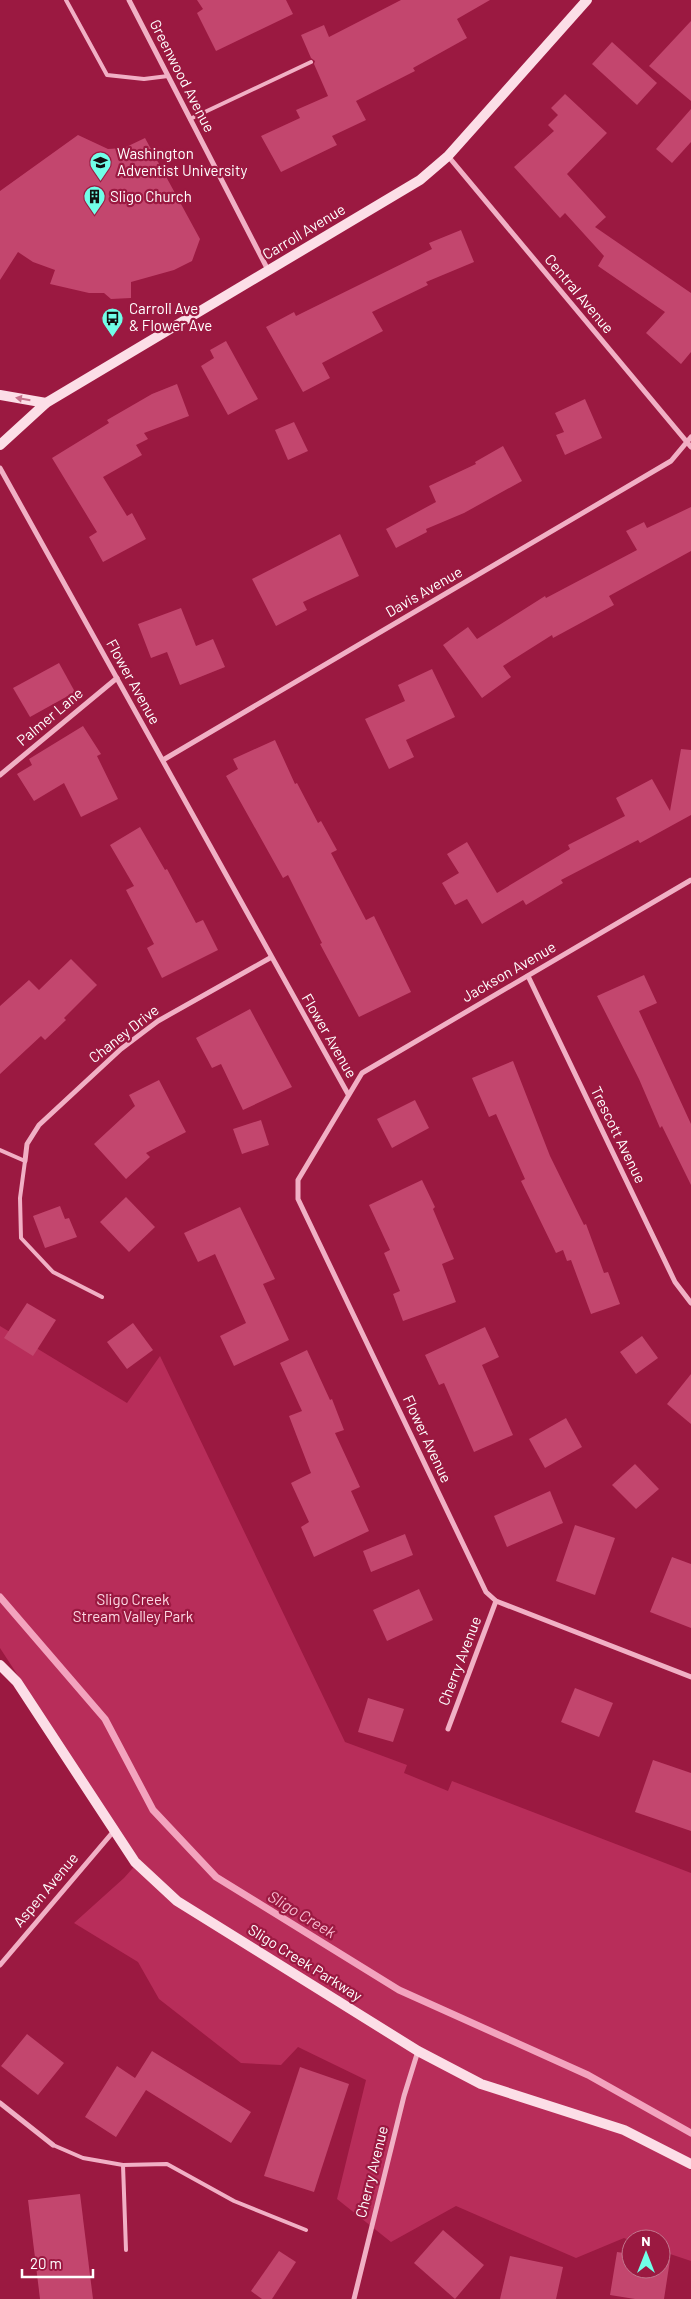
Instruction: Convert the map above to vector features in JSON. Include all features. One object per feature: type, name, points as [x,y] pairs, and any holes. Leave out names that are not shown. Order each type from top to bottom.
[{"type":"street","name":"Greenwood Avenue","points":[[129,0],[268,271]]},
{"type":"street","name":"Carroll Avenue","points":[[0,445],[46,403],[420,180],[448,156],[587,0]]},
{"type":"street","name":"Central Avenue","points":[[448,156],[689,440],[691,447]]},
{"type":"street","points":[[0,395],[46,403]]},
{"type":"street","name":"Davis Avenue","points":[[163,760],[671,462],[689,440]]},
{"type":"street","name":"Flower Avenue","points":[[0,468],[163,760],[270,958],[348,1094],[298,1180],[298,1199],[486,1592],[496,1601]]},
{"type":"street","name":"Palmer Lane","points":[[0,775],[116,678]]},
{"type":"street","name":"Jackson Avenue","points":[[348,1094],[362,1073],[691,880]]},
{"type":"street","name":"Chaney Drive","points":[[25,1161],[27,1144],[39,1124],[120,1050],[158,1021],[270,958]]},
{"type":"street","name":"Trescott Avenue","points":[[528,976],[675,1282],[691,1302]]},
{"type":"street","points":[[496,1601],[691,1677]]},
{"type":"street","name":"Cherry Avenue","points":[[448,1729],[496,1601]]},
{"type":"street","name":"Sligo Creek Parkway","points":[[0,1665],[17,1682],[113,1832],[135,1862],[177,1901],[418,2051],[481,2084],[624,2130],[691,2164]]},
{"type":"street","name":"Aspen Avenue","points":[[0,1965],[113,1832]]},
{"type":"street","name":"Cherry Avenue","points":[[354,2299],[404,2096],[418,2051]]},
{"type":"street","points":[[0,2103],[53,2145]]},
{"type":"lane","points":[[66,0],[107,76],[144,79],[168,76]]},
{"type":"lane","points":[[190,119],[311,62]]},
{"type":"lane","points":[[0,1150],[25,1161],[20,1198],[21,1238],[53,1272],[102,1297]]},
{"type":"lane","points":[[53,2145],[83,2158],[123,2165],[167,2164],[234,2202],[306,2230]]},
{"type":"lane","points":[[123,2165],[126,2250]]},
{"type":"green space","name":"Sligo Creek Stream Valley Park","points":[[0,1326],[127,1403],[160,1356],[345,1742],[407,1765],[404,1773],[448,1791],[452,1781],[691,1873],[691,2261],[671,2254],[671,2229],[621,2229],[621,2239],[576,2258],[456,2206],[391,2242],[337,2199],[366,2080],[298,2047],[281,2065],[241,2063],[159,1999],[138,1962],[74,1923],[124,1878],[140,1860],[128,1845],[0,1648]]},
{"type":"building","points":[[197,0],[286,0],[293,14],[216,51],[197,13],[203,9]]},
{"type":"building","points":[[401,0],[490,0],[457,19],[467,38],[413,68],[415,71],[356,101],[366,120],[332,136],[337,145],[281,172],[261,136],[300,118],[296,110],[328,96],[314,64],[315,61],[311,58],[301,35],[324,25],[329,37]]},
{"type":"building","points":[[691,21],[691,101],[649,66]]},
{"type":"building","points":[[612,42],[657,83],[637,105],[592,64]]},
{"type":"building","points":[[565,94],[607,133],[567,174],[606,217],[595,227],[691,293],[691,352],[681,364],[646,333],[665,312],[598,266],[604,256],[565,213],[560,218],[514,167],[554,131],[548,125],[558,115],[551,108]]},
{"type":"building","points":[[691,109],[691,142],[672,163],[656,149]]},
{"type":"building","name":"Sligo Church","points":[[78,135],[108,149],[124,148],[145,138],[200,239],[192,261],[174,270],[131,282],[131,298],[111,299],[104,293],[89,293],[50,284],[55,270],[33,262],[18,252],[0,280],[0,191]]},
{"type":"building","points":[[461,230],[474,262],[426,282],[428,285],[372,312],[383,331],[322,363],[330,378],[303,392],[266,327],[294,312],[296,316],[432,249],[429,243]]},
{"type":"building","points":[[226,341],[258,399],[228,415],[201,366],[214,358],[210,350]]},
{"type":"building","points":[[177,384],[189,416],[144,433],[148,439],[136,445],[142,455],[103,477],[127,516],[132,513],[146,539],[103,562],[89,537],[97,532],[52,458],[109,423],[107,420],[152,394]]},
{"type":"building","points":[[585,399],[602,438],[565,455],[556,435],[564,432],[555,413]]},
{"type":"building","points":[[294,422],[308,451],[288,460],[275,430]]},
{"type":"building","points":[[503,446],[522,481],[464,513],[426,529],[427,532],[396,548],[386,529],[436,502],[429,486],[476,464],[475,462]]},
{"type":"building","points":[[691,507],[691,551],[609,596],[614,605],[553,638],[552,635],[503,666],[511,677],[482,698],[443,645],[468,627],[477,639],[545,596],[546,598],[637,550],[626,531],[644,522],[647,528]]},
{"type":"building","points":[[340,534],[359,576],[303,602],[307,610],[276,626],[252,579]]},
{"type":"building","points":[[181,608],[196,646],[213,639],[225,667],[180,685],[167,652],[151,658],[138,624]]},
{"type":"building","points":[[59,663],[75,692],[30,717],[13,688]]},
{"type":"building","points":[[432,669],[455,717],[406,740],[414,757],[389,769],[365,719],[405,701],[398,685]]},
{"type":"building","points":[[83,726],[101,754],[97,756],[118,799],[81,817],[64,783],[34,801],[17,774],[32,765],[29,759]]},
{"type":"building","points":[[275,740],[295,784],[297,783],[318,823],[321,821],[337,850],[331,853],[366,920],[374,916],[411,992],[359,1017],[320,944],[322,943],[288,875],[283,878],[226,776],[238,769],[233,759]]},
{"type":"building","points":[[681,749],[691,750],[691,815],[640,843],[638,840],[561,880],[563,883],[526,905],[523,900],[482,924],[467,899],[455,905],[442,883],[459,873],[447,854],[467,842],[497,893],[570,849],[568,845],[625,816],[616,798],[652,779],[670,811]]},
{"type":"building","points":[[140,827],[165,870],[167,869],[196,923],[203,920],[218,950],[162,978],[147,948],[154,944],[126,890],[134,886],[110,845]]},
{"type":"building","points":[[71,959],[97,985],[64,1018],[66,1020],[45,1040],[41,1036],[0,1074],[0,1006],[29,980],[39,990]]},
{"type":"building","points":[[644,975],[657,1003],[639,1011],[691,1124],[691,1185],[662,1126],[660,1128],[639,1079],[597,996]]},
{"type":"building","points":[[250,1009],[292,1087],[243,1110],[221,1064],[212,1068],[196,1038]]},
{"type":"building","points":[[513,1061],[550,1156],[584,1225],[586,1224],[604,1273],[608,1272],[620,1304],[591,1314],[571,1260],[567,1261],[563,1250],[556,1253],[521,1181],[525,1179],[496,1114],[489,1117],[472,1078]]},
{"type":"building","points":[[159,1080],[186,1132],[146,1153],[150,1157],[126,1179],[94,1144],[135,1106],[129,1095]]},
{"type":"building","points":[[415,1100],[429,1128],[392,1148],[377,1119]]},
{"type":"building","points":[[261,1120],[269,1145],[242,1154],[233,1129]]},
{"type":"building","points":[[422,1180],[435,1207],[433,1209],[454,1259],[442,1264],[456,1302],[403,1321],[393,1294],[400,1291],[384,1253],[390,1250],[369,1205]]},
{"type":"building","points":[[126,1197],[155,1227],[129,1252],[100,1222]]},
{"type":"building","points":[[60,1206],[65,1219],[69,1218],[77,1237],[45,1248],[33,1216]]},
{"type":"building","points":[[240,1207],[275,1279],[263,1284],[289,1340],[234,1366],[220,1336],[246,1323],[215,1254],[198,1262],[184,1233]]},
{"type":"building","points":[[27,1303],[56,1320],[33,1356],[4,1338]]},
{"type":"building","points":[[133,1323],[153,1350],[127,1369],[107,1342]]},
{"type":"building","points":[[485,1327],[499,1357],[482,1365],[513,1435],[474,1452],[444,1383],[439,1385],[425,1355]]},
{"type":"building","points":[[642,1336],[658,1358],[636,1374],[620,1352]]},
{"type":"building","points":[[307,1350],[330,1400],[332,1399],[344,1430],[335,1433],[360,1487],[351,1491],[369,1531],[314,1557],[301,1527],[309,1522],[291,1483],[311,1473],[289,1416],[302,1411],[280,1363]]},
{"type":"building","points":[[691,1374],[691,1424],[667,1404]]},
{"type":"building","points":[[566,1418],[582,1447],[545,1468],[529,1439]]},
{"type":"building","points":[[635,1464],[659,1489],[636,1509],[612,1485]]},
{"type":"building","points":[[550,1491],[563,1523],[507,1547],[494,1516]]},
{"type":"building","points":[[575,1525],[615,1538],[595,1595],[556,1581]]},
{"type":"building","points":[[405,1534],[413,1555],[371,1572],[363,1551]]},
{"type":"building","points":[[672,1557],[691,1564],[691,1628],[650,1612]]},
{"type":"building","points":[[419,1589],[433,1620],[387,1641],[373,1610]]},
{"type":"building","points":[[575,1688],[613,1703],[599,1737],[561,1722]]},
{"type":"building","points":[[368,1698],[404,1709],[393,1742],[358,1732]]},
{"type":"building","points":[[653,1760],[691,1773],[691,1831],[635,1812]]},
{"type":"building","points":[[27,2034],[64,2063],[38,2095],[1,2066]]},
{"type":"building","points":[[152,2051],[251,2112],[231,2143],[146,2090],[116,2137],[85,2117],[117,2066],[135,2078]]},
{"type":"building","points":[[300,2067],[349,2084],[314,2192],[264,2176]]},
{"type":"building","points":[[80,2194],[93,2299],[40,2299],[28,2200]]},
{"type":"building","points":[[443,2230],[484,2265],[455,2299],[414,2263]]},
{"type":"building","points":[[279,2251],[296,2262],[272,2299],[262,2299],[251,2291]]},
{"type":"building","points":[[617,2252],[621,2253],[621,2279],[667,2279],[664,2299],[635,2299],[610,2295]]},
{"type":"building","points":[[510,2256],[563,2267],[556,2299],[500,2299]]},
{"type":"waterway","name":"Sligo Creek","points":[[0,1597],[105,1719],[153,1810],[216,1877],[399,1990],[588,2075],[691,2133]]},
{"type":"place","name":"Washington Adventist University","points":[[101,182]]},
{"type":"place","name":"Sligo Church","points":[[94,216]]},
{"type":"place","name":"Carroll Ave & Flower Ave","points":[[113,337]]}]
